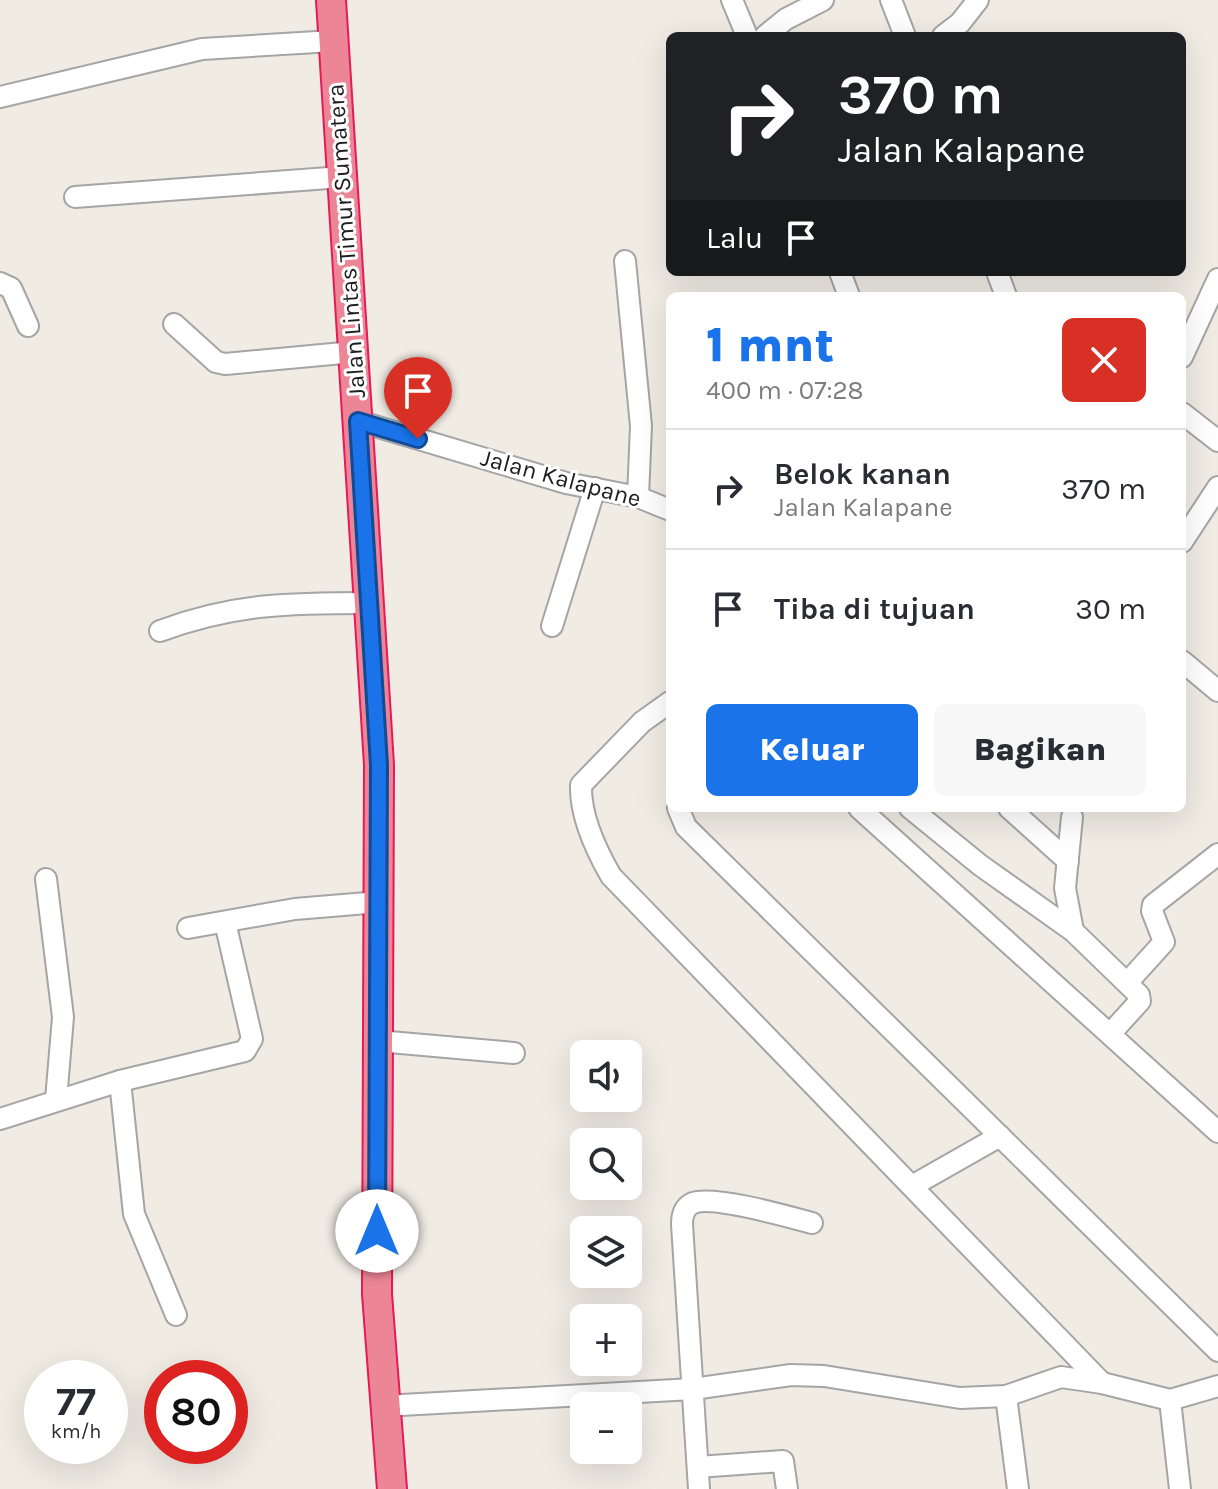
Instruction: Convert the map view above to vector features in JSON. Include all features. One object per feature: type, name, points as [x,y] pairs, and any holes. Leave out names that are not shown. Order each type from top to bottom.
[{"type":"highway","name":"Jalan Lintas Timur Sumatera","points":[[331,0],[379,765],[377,1294],[383,1406],[392,1489]]},
{"type":"street","points":[[732,0],[745,32]]},
{"type":"street","points":[[770,32],[786,19],[823,0]]},
{"type":"street","points":[[891,0],[903,32]]},
{"type":"street","points":[[948,32],[960,23],[978,0]]},
{"type":"street","points":[[0,97],[202,49],[333,41]]},
{"type":"street","points":[[75,197],[342,177]]},
{"type":"street","points":[[625,261],[641,426],[638,497]]},
{"type":"street","points":[[1186,348],[1218,279]]},
{"type":"street","points":[[0,283],[11,288],[28,326]]},
{"type":"street","points":[[174,324],[219,363],[354,352]]},
{"type":"street","points":[[1186,416],[1218,441]]},
{"type":"street","name":"Jalan Kalapane","points":[[358,421],[595,488],[638,497],[666,508]]},
{"type":"street","points":[[1186,536],[1218,487]]},
{"type":"street","points":[[552,626],[595,488]]},
{"type":"street","points":[[160,631],[234,609],[277,602],[370,603]]},
{"type":"street","points":[[1186,664],[1218,691]]},
{"type":"street","points":[[666,705],[642,722],[581,785],[581,800],[599,855],[611,876],[1102,1383]]},
{"type":"street","points":[[680,812],[686,827],[1218,1351]]},
{"type":"street","points":[[863,812],[1218,1132]]},
{"type":"street","points":[[915,812],[980,865],[1073,931],[1141,998],[1110,1034]]},
{"type":"street","points":[[1013,812],[1068,861]]},
{"type":"street","points":[[1072,817],[1065,888],[1073,931]]},
{"type":"street","points":[[1127,983],[1164,942],[1152,911],[1153,905],[1218,854]]},
{"type":"street","points":[[46,879],[63,1017],[56,1100]]},
{"type":"street","points":[[188,928],[295,909],[379,902]]},
{"type":"street","points":[[0,1119],[120,1081],[245,1051],[252,1039],[225,922]]},
{"type":"street","points":[[378,1041],[514,1053]]},
{"type":"street","points":[[120,1081],[134,1214],[176,1315]]},
{"type":"street","points":[[912,1186],[1000,1136]]},
{"type":"street","points":[[699,1489],[682,1224],[684,1211],[692,1203],[706,1203],[765,1210],[812,1223]]},
{"type":"street","points":[[383,1406],[693,1389],[807,1375],[960,1398],[1006,1396],[1047,1379],[1102,1383],[1170,1400],[1218,1386]]},
{"type":"street","points":[[1006,1396],[1018,1489]]},
{"type":"street","points":[[1170,1400],[1180,1489]]},
{"type":"street","points":[[698,1467],[783,1461],[787,1489]]},
{"type":"route","points":[[377,1231],[379,765],[358,421],[418,439]]}]
